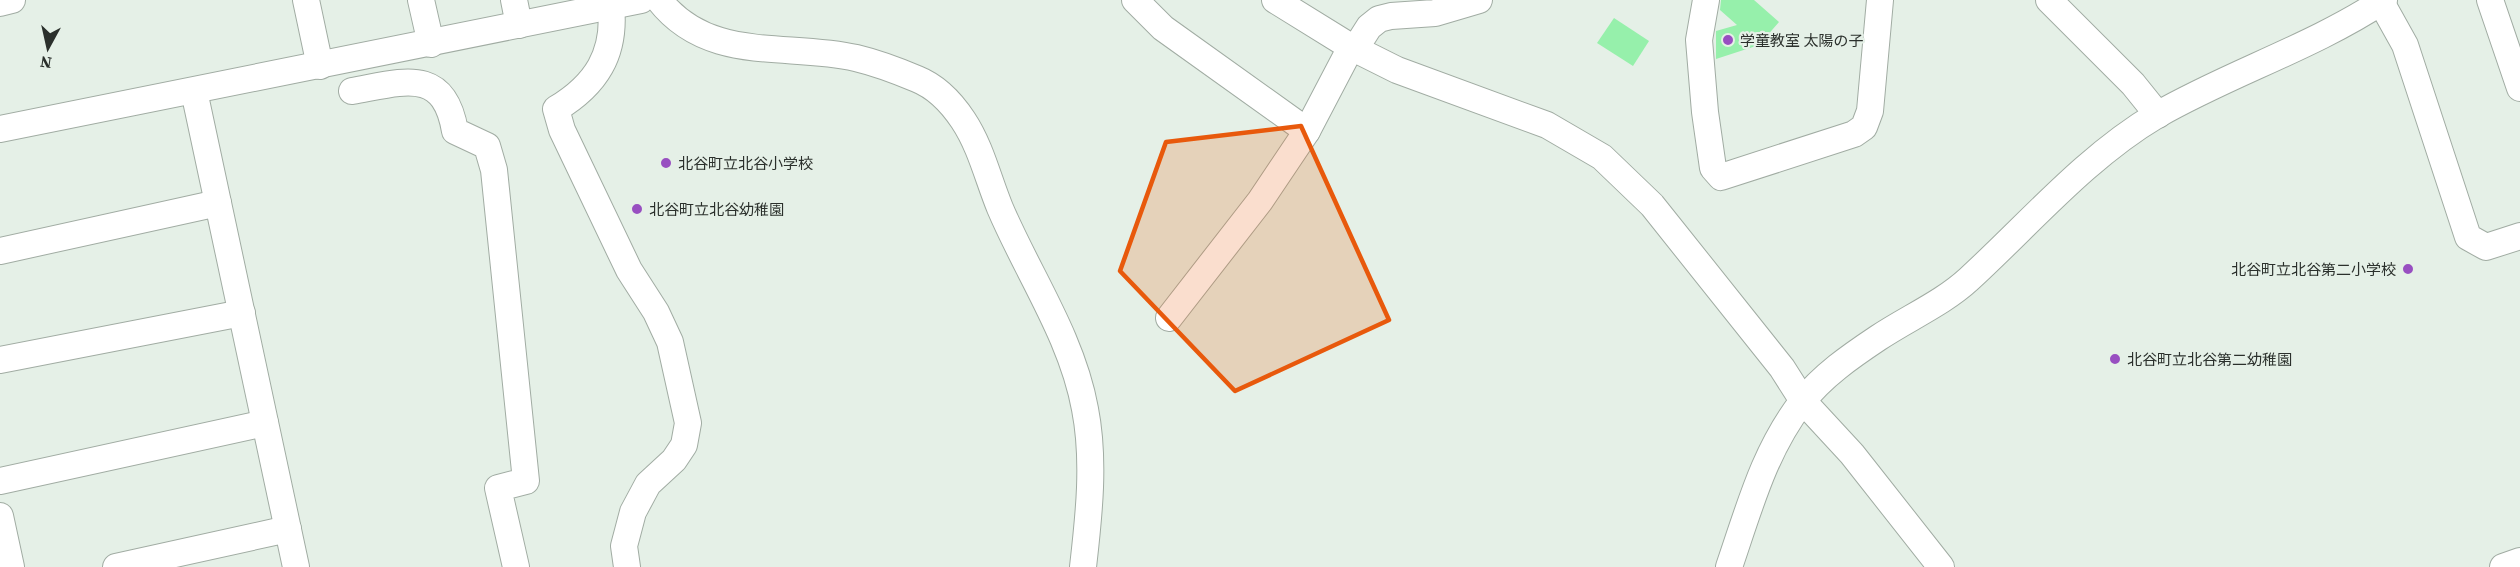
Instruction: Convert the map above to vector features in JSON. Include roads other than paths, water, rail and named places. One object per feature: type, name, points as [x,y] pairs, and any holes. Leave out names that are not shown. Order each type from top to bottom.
[{"type":"street","points":[[0,3],[12,0]]},
{"type":"street","points":[[306,0],[320,66]]},
{"type":"street","points":[[421,0],[431,44]]},
{"type":"street","points":[[0,129],[431,44],[516,12],[611,6],[641,0]]},
{"type":"street","points":[[658,0],[676,21],[713,40],[766,50],[856,58],[933,87],[953,107],[976,144],[1000,208],[1070,355],[1089,438],[1089,514],[1083,567]]},
{"type":"street","points":[[1135,0],[1163,28],[1307,131]]},
{"type":"street","points":[[1275,0],[1353,48],[1397,70],[1547,125],[1602,157],[1652,205],[1782,368],[1803,400],[1852,454],[1941,567]]},
{"type":"street","points":[[1169,318],[1260,201],[1307,131],[1353,48],[1369,27],[1379,19],[1479,0]]},
{"type":"street","points":[[1706,0],[1700,40],[1704,102],[1713,168],[1721,177],[1854,134],[1864,127],[1870,111],[1880,0]]},
{"type":"street","points":[[2049,0],[2133,84],[2158,115]]},
{"type":"street","points":[[2490,0],[2520,88]]},
{"type":"street","points":[[1729,567],[1775,441],[1803,400],[1837,367],[1967,281],[2090,165],[2158,115],[2310,40],[2382,1],[2405,45],[2468,237],[2486,247],[2520,236]]},
{"type":"street","points":[[611,6],[613,24],[595,77],[577,96],[556,109],[562,130],[629,270],[656,312],[670,342],[688,423],[688,436],[684,445],[674,460],[648,484],[633,512],[624,546],[627,567]]},
{"type":"street","points":[[352,91],[414,83],[435,88],[447,101],[455,131],[488,146],[494,170],[526,481],[498,488],[516,567]]},
{"type":"street","points":[[194,91],[296,567]]},
{"type":"street","points":[[0,251],[218,203]]},
{"type":"street","points":[[0,360],[242,313]]},
{"type":"street","points":[[0,481],[265,423]]},
{"type":"street","points":[[0,516],[11,567]]},
{"type":"street","points":[[116,567],[288,529]]},
{"type":"street","points":[[2503,567],[2520,561]]},
{"type":"place","name":"学童教室 太陽の子","points":[[1728,40]]},
{"type":"place","name":"北谷町立北谷小学校","points":[[666,163]]},
{"type":"place","name":"北谷町立北谷幼稚園","points":[[637,209]]},
{"type":"place","name":"北谷町立北谷第二小学校","points":[[2408,269]]},
{"type":"place","name":"北谷町立北谷第二幼稚園","points":[[2115,359]]}]
